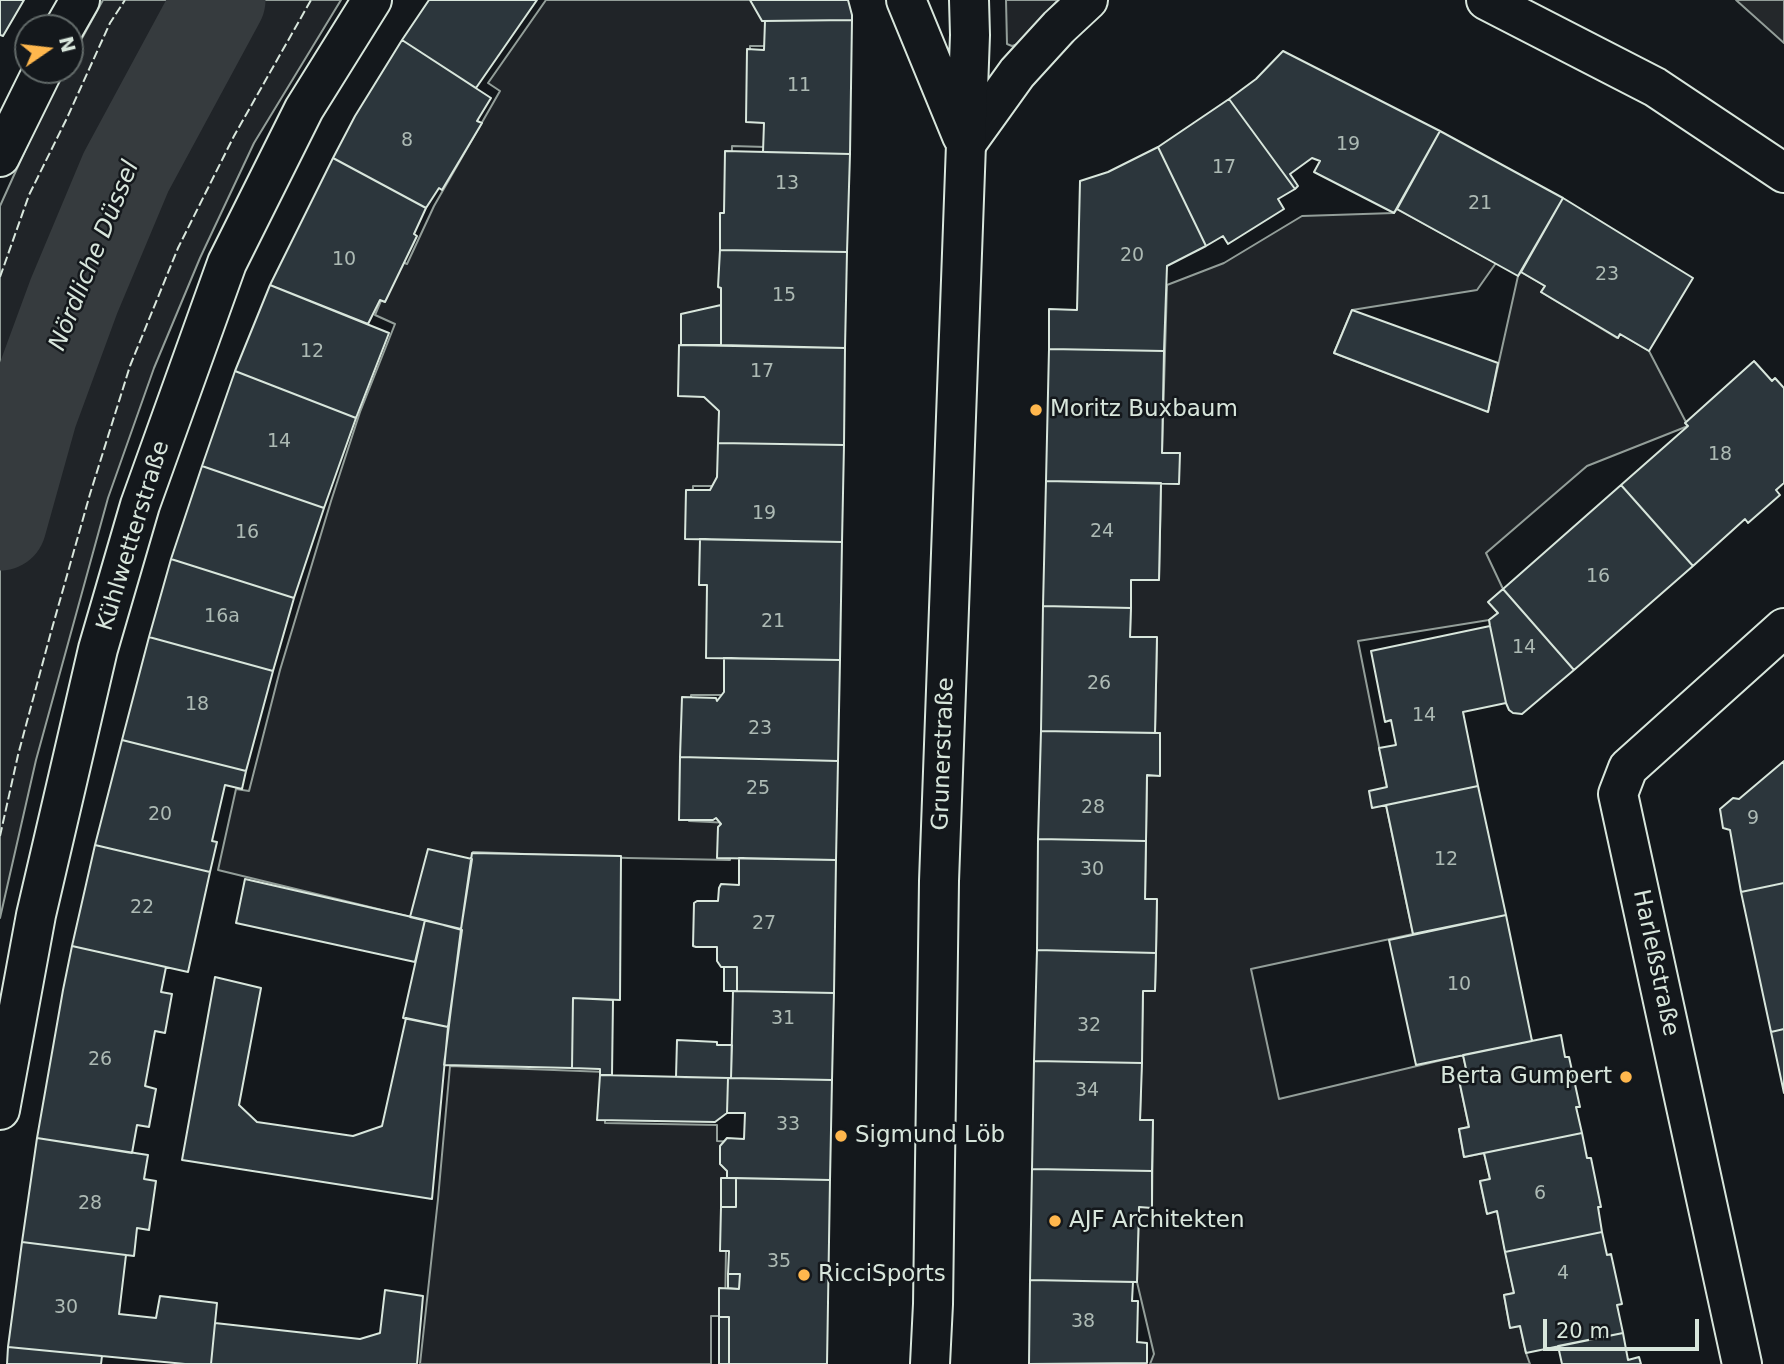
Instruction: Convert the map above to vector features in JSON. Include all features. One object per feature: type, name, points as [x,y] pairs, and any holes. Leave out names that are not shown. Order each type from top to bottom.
[{"type":"street","name":"Kühlwetterstraße","points":[[0,1110],[36,915],[62,802],[98,649],[140,505],[227,263],[304,109],[372,0]]},
{"type":"street","name":"Grunerstraße","points":[[906,0],[966,144]]},
{"type":"street","name":"Grunerstraße","points":[[930,1364],[939,881],[970,34],[969,0]]},
{"type":"street","points":[[966,144],[1017,73],[1088,0]]},
{"type":"street","points":[[1486,0],[1655,87],[1784,173]]},
{"type":"street","points":[[0,157],[36,84]]},
{"type":"street","name":"Harleßstraße","points":[[1742,1364],[1618,794],[1628,768],[1784,628]]},
{"type":"shaded area","points":[[103,0],[341,0],[254,143],[200,258],[154,368],[108,498],[36,760],[0,918],[0,206],[57,84],[84,84],[84,35]]},
{"type":"shaded area","points":[[546,0],[753,0],[767,13],[766,46],[750,46],[749,120],[767,121],[766,147],[732,146],[728,341],[694,340],[693,393],[727,395],[718,486],[693,486],[692,538],[716,539],[730,657],[730,695],[691,695],[689,821],[731,823],[730,860],[473,852],[464,930],[218,870],[236,789],[249,791],[280,670],[331,501],[360,412],[395,324],[375,315],[398,260],[407,264],[434,206],[500,91],[488,83]]},
{"type":"shaded area","points":[[1006,0],[1058,0],[1018,44],[1012,46],[1007,44]]},
{"type":"shaded area","points":[[1736,0],[1784,0],[1784,43]]},
{"type":"shaded area","points":[[1397,209],[1496,263],[1477,290],[1352,310],[1334,353],[1488,411],[1521,272],[1545,286],[1541,292],[1617,338],[1620,334],[1649,351],[1688,426],[1587,466],[1486,553],[1503,589],[1489,602],[1498,613],[1489,620],[1358,641],[1387,787],[1386,805],[1413,934],[1251,969],[1279,1099],[1463,1055],[1468,1078],[1459,1080],[1469,1127],[1459,1129],[1464,1157],[1484,1153],[1490,1179],[1480,1182],[1487,1213],[1497,1211],[1514,1293],[1504,1295],[1510,1327],[1520,1326],[1530,1364],[1150,1364],[1154,1354],[1137,1282],[1139,1207],[1152,1207],[1153,1120],[1140,1120],[1143,991],[1155,991],[1156,953],[1157,900],[1145,899],[1147,776],[1160,775],[1160,733],[1155,733],[1157,638],[1130,637],[1131,580],[1159,580],[1161,483],[1180,453],[1162,453],[1167,285],[1224,263],[1302,216],[1394,213]]},
{"type":"shaded area","points":[[450,1066],[606,1072],[605,1123],[717,1125],[717,1141],[735,1142],[727,1181],[725,1316],[711,1316],[711,1364],[420,1364]]},
{"type":"building","points":[[0,0],[24,0],[3,36],[0,35]]},
{"type":"building","points":[[429,0],[537,0],[476,88],[402,40]]},
{"type":"building","points":[[750,0],[848,0],[852,20],[762,21]]},
{"type":"building","points":[[852,20],[850,154],[763,152],[764,123],[746,122],[747,49],[764,50],[765,21]]},
{"type":"building","points":[[402,40],[491,98],[477,121],[482,123],[442,190],[439,188],[426,208],[333,158],[355,116]]},
{"type":"building","points":[[1283,51],[1440,131],[1394,213],[1314,172],[1320,161],[1312,158],[1290,174],[1298,186],[1295,189],[1229,99],[1256,79]]},
{"type":"building","points":[[1229,99],[1295,189],[1278,199],[1284,209],[1228,244],[1223,236],[1206,246],[1158,147]]},
{"type":"building","points":[[1440,131],[1563,198],[1518,276],[1397,209]]},
{"type":"building","points":[[1158,147],[1206,246],[1167,266],[1164,351],[1049,349],[1049,309],[1077,310],[1080,181],[1108,172]]},
{"type":"building","points":[[725,151],[850,154],[847,252],[720,250],[720,213],[724,213]]},
{"type":"building","points":[[333,158],[426,208],[414,234],[417,236],[385,302],[380,300],[368,324],[270,285]]},
{"type":"building","points":[[1563,198],[1693,278],[1649,351],[1620,334],[1618,338],[1541,292],[1545,286],[1521,272]]},
{"type":"building","points":[[720,250],[847,252],[845,348],[721,345],[721,288],[718,287]]},
{"type":"building","points":[[270,285],[389,333],[356,418],[235,371]]},
{"type":"building","points":[[721,305],[721,345],[681,345],[681,314]]},
{"type":"building","points":[[1352,310],[1498,363],[1488,412],[1334,353]]},
{"type":"building","points":[[679,345],[845,348],[844,445],[718,443],[719,411],[704,397],[678,396]]},
{"type":"building","points":[[1049,349],[1164,351],[1162,453],[1180,453],[1179,484],[1046,481]]},
{"type":"building","points":[[1754,361],[1772,381],[1775,378],[1784,388],[1784,483],[1776,490],[1780,495],[1748,523],[1745,519],[1693,566],[1621,485],[1688,426],[1685,423]]},
{"type":"building","points":[[235,371],[356,418],[324,508],[202,466]]},
{"type":"building","points":[[718,443],[844,445],[842,542],[685,539],[686,490],[710,490],[717,477]]},
{"type":"building","points":[[202,466],[324,508],[294,598],[171,559]]},
{"type":"building","points":[[1046,481],[1161,483],[1159,580],[1131,580],[1131,608],[1043,606]]},
{"type":"building","points":[[1621,485],[1693,566],[1574,670],[1503,589]]},
{"type":"building","points":[[700,539],[842,542],[840,660],[706,658],[707,585],[699,585]]},
{"type":"building","points":[[171,559],[294,598],[273,671],[149,637]]},
{"type":"building","points":[[1503,589],[1574,670],[1522,714],[1513,713],[1506,703],[1489,620],[1498,613],[1488,602]]},
{"type":"building","points":[[1043,606],[1131,608],[1130,637],[1157,637],[1155,733],[1041,731]]},
{"type":"building","points":[[1490,626],[1506,703],[1463,712],[1478,786],[1372,808],[1369,791],[1387,787],[1379,748],[1396,745],[1391,720],[1385,722],[1371,651]]},
{"type":"building","points":[[149,637],[273,671],[246,771],[122,740]]},
{"type":"building","points":[[724,658],[840,660],[838,761],[680,757],[682,697],[716,698],[717,701],[724,692]]},
{"type":"building","points":[[1041,731],[1160,733],[1160,776],[1147,775],[1146,841],[1038,839]]},
{"type":"building","points":[[122,740],[246,771],[242,789],[225,785],[212,841],[217,842],[210,872],[95,845]]},
{"type":"building","points":[[680,757],[838,761],[836,860],[717,858],[718,827],[721,824],[716,818],[679,820]]},
{"type":"building","points":[[1784,761],[1784,883],[1741,892],[1730,830],[1723,828],[1720,809],[1733,798],[1739,799]]},
{"type":"building","points":[[1478,786],[1506,915],[1413,934],[1386,805]]},
{"type":"building","points":[[1038,839],[1146,841],[1145,899],[1157,899],[1156,953],[1037,950]]},
{"type":"building","points":[[95,845],[210,872],[188,972],[72,946]]},
{"type":"building","points":[[428,849],[472,859],[461,929],[410,917]]},
{"type":"building","points":[[472,853],[621,856],[620,1000],[573,998],[572,1068],[444,1065]]},
{"type":"building","points":[[739,858],[836,860],[834,993],[737,991],[737,967],[721,967],[717,961],[717,947],[693,946],[694,903],[718,901],[721,884],[739,885]]},
{"type":"building","points":[[245,879],[425,920],[415,962],[236,923]]},
{"type":"building","points":[[1784,883],[1784,1029],[1771,1032],[1741,892]]},
{"type":"building","points":[[1506,915],[1532,1041],[1416,1065],[1389,940]]},
{"type":"building","points":[[425,920],[462,930],[448,1027],[403,1018]]},
{"type":"building","points":[[72,946],[166,967],[161,992],[172,994],[165,1033],[155,1031],[145,1086],[156,1089],[149,1127],[137,1125],[132,1153],[37,1138]]},
{"type":"building","points":[[1037,950],[1156,953],[1155,991],[1143,991],[1142,1063],[1034,1061]]},
{"type":"building","points":[[724,967],[737,967],[737,991],[724,991]]},
{"type":"building","points":[[215,977],[261,988],[239,1105],[257,1122],[353,1136],[382,1126],[406,1018],[448,1027],[432,1199],[182,1160]]},
{"type":"building","points":[[733,991],[834,993],[832,1080],[731,1078]]},
{"type":"building","points":[[573,998],[613,1000],[612,1075],[600,1075],[600,1069],[572,1068]]},
{"type":"building","points":[[1784,1029],[1784,1093],[1771,1032]]},
{"type":"building","points":[[1561,1035],[1565,1057],[1569,1057],[1580,1107],[1576,1107],[1582,1133],[1464,1157],[1459,1129],[1469,1127],[1459,1080],[1468,1078],[1463,1055]]},
{"type":"building","points":[[677,1040],[732,1045],[731,1078],[676,1077]]},
{"type":"building","points":[[1034,1061],[1142,1063],[1140,1120],[1153,1120],[1152,1171],[1032,1169]]},
{"type":"building","points":[[600,1075],[728,1078],[727,1113],[715,1122],[597,1120]]},
{"type":"building","points":[[728,1078],[832,1080],[830,1180],[727,1178],[727,1171],[720,1164],[720,1146],[727,1138],[744,1139],[745,1113],[727,1113]]},
{"type":"building","points":[[1582,1133],[1587,1158],[1591,1158],[1601,1207],[1598,1207],[1602,1232],[1505,1252],[1497,1211],[1487,1214],[1480,1181],[1490,1179],[1484,1153]]},
{"type":"building","points":[[37,1138],[148,1155],[144,1179],[156,1181],[149,1230],[137,1228],[134,1256],[22,1242]]},
{"type":"building","points":[[1032,1169],[1152,1171],[1152,1208],[1139,1207],[1137,1282],[1030,1280]]},
{"type":"building","points":[[721,1178],[736,1178],[736,1207],[721,1207]]},
{"type":"building","points":[[736,1178],[830,1180],[827,1364],[729,1364],[729,1317],[719,1317],[719,1288],[739,1289],[740,1274],[728,1274],[729,1251],[720,1251],[721,1207],[736,1207]]},
{"type":"building","points":[[1602,1232],[1607,1255],[1611,1254],[1622,1304],[1617,1305],[1623,1333],[1526,1353],[1520,1326],[1510,1328],[1504,1295],[1514,1293],[1505,1252]]},
{"type":"building","points":[[22,1242],[126,1255],[119,1314],[156,1318],[160,1296],[217,1303],[211,1364],[185,1364],[8,1347]]},
{"type":"building","points":[[728,1274],[740,1274],[739,1289],[728,1288]]},
{"type":"building","points":[[1030,1280],[1133,1282],[1132,1301],[1138,1301],[1137,1342],[1147,1343],[1147,1363],[1029,1364]]},
{"type":"building","points":[[385,1290],[423,1296],[417,1364],[211,1364],[215,1323],[360,1339],[380,1333]]},
{"type":"building","points":[[719,1317],[729,1317],[729,1364],[719,1364]]},
{"type":"building","points":[[1623,1333],[1628,1360],[1639,1357],[1641,1364],[1562,1364],[1558,1346]]},
{"type":"building","points":[[8,1347],[102,1356],[101,1364],[7,1364]]},
{"type":"waterway","name":"Nördliche Düssel","points":[[0,524],[31,413],[74,296],[126,172],[219,0]]},
{"type":"fence","points":[[0,277],[29,195],[110,23],[125,0]]},
{"type":"fence","points":[[0,836],[18,755],[51,632],[130,366],[178,248],[234,136],[311,0]]},
{"type":"place","name":"Moritz Buxbaum","points":[[1036,410]]},
{"type":"place","name":"Berta Gumpert","points":[[1626,1077]]},
{"type":"place","name":"Sigmund Löb","points":[[841,1136]]},
{"type":"place","name":"AJF Architekten","points":[[1055,1221]]},
{"type":"place","name":"RicciSports","points":[[804,1275]]}]
